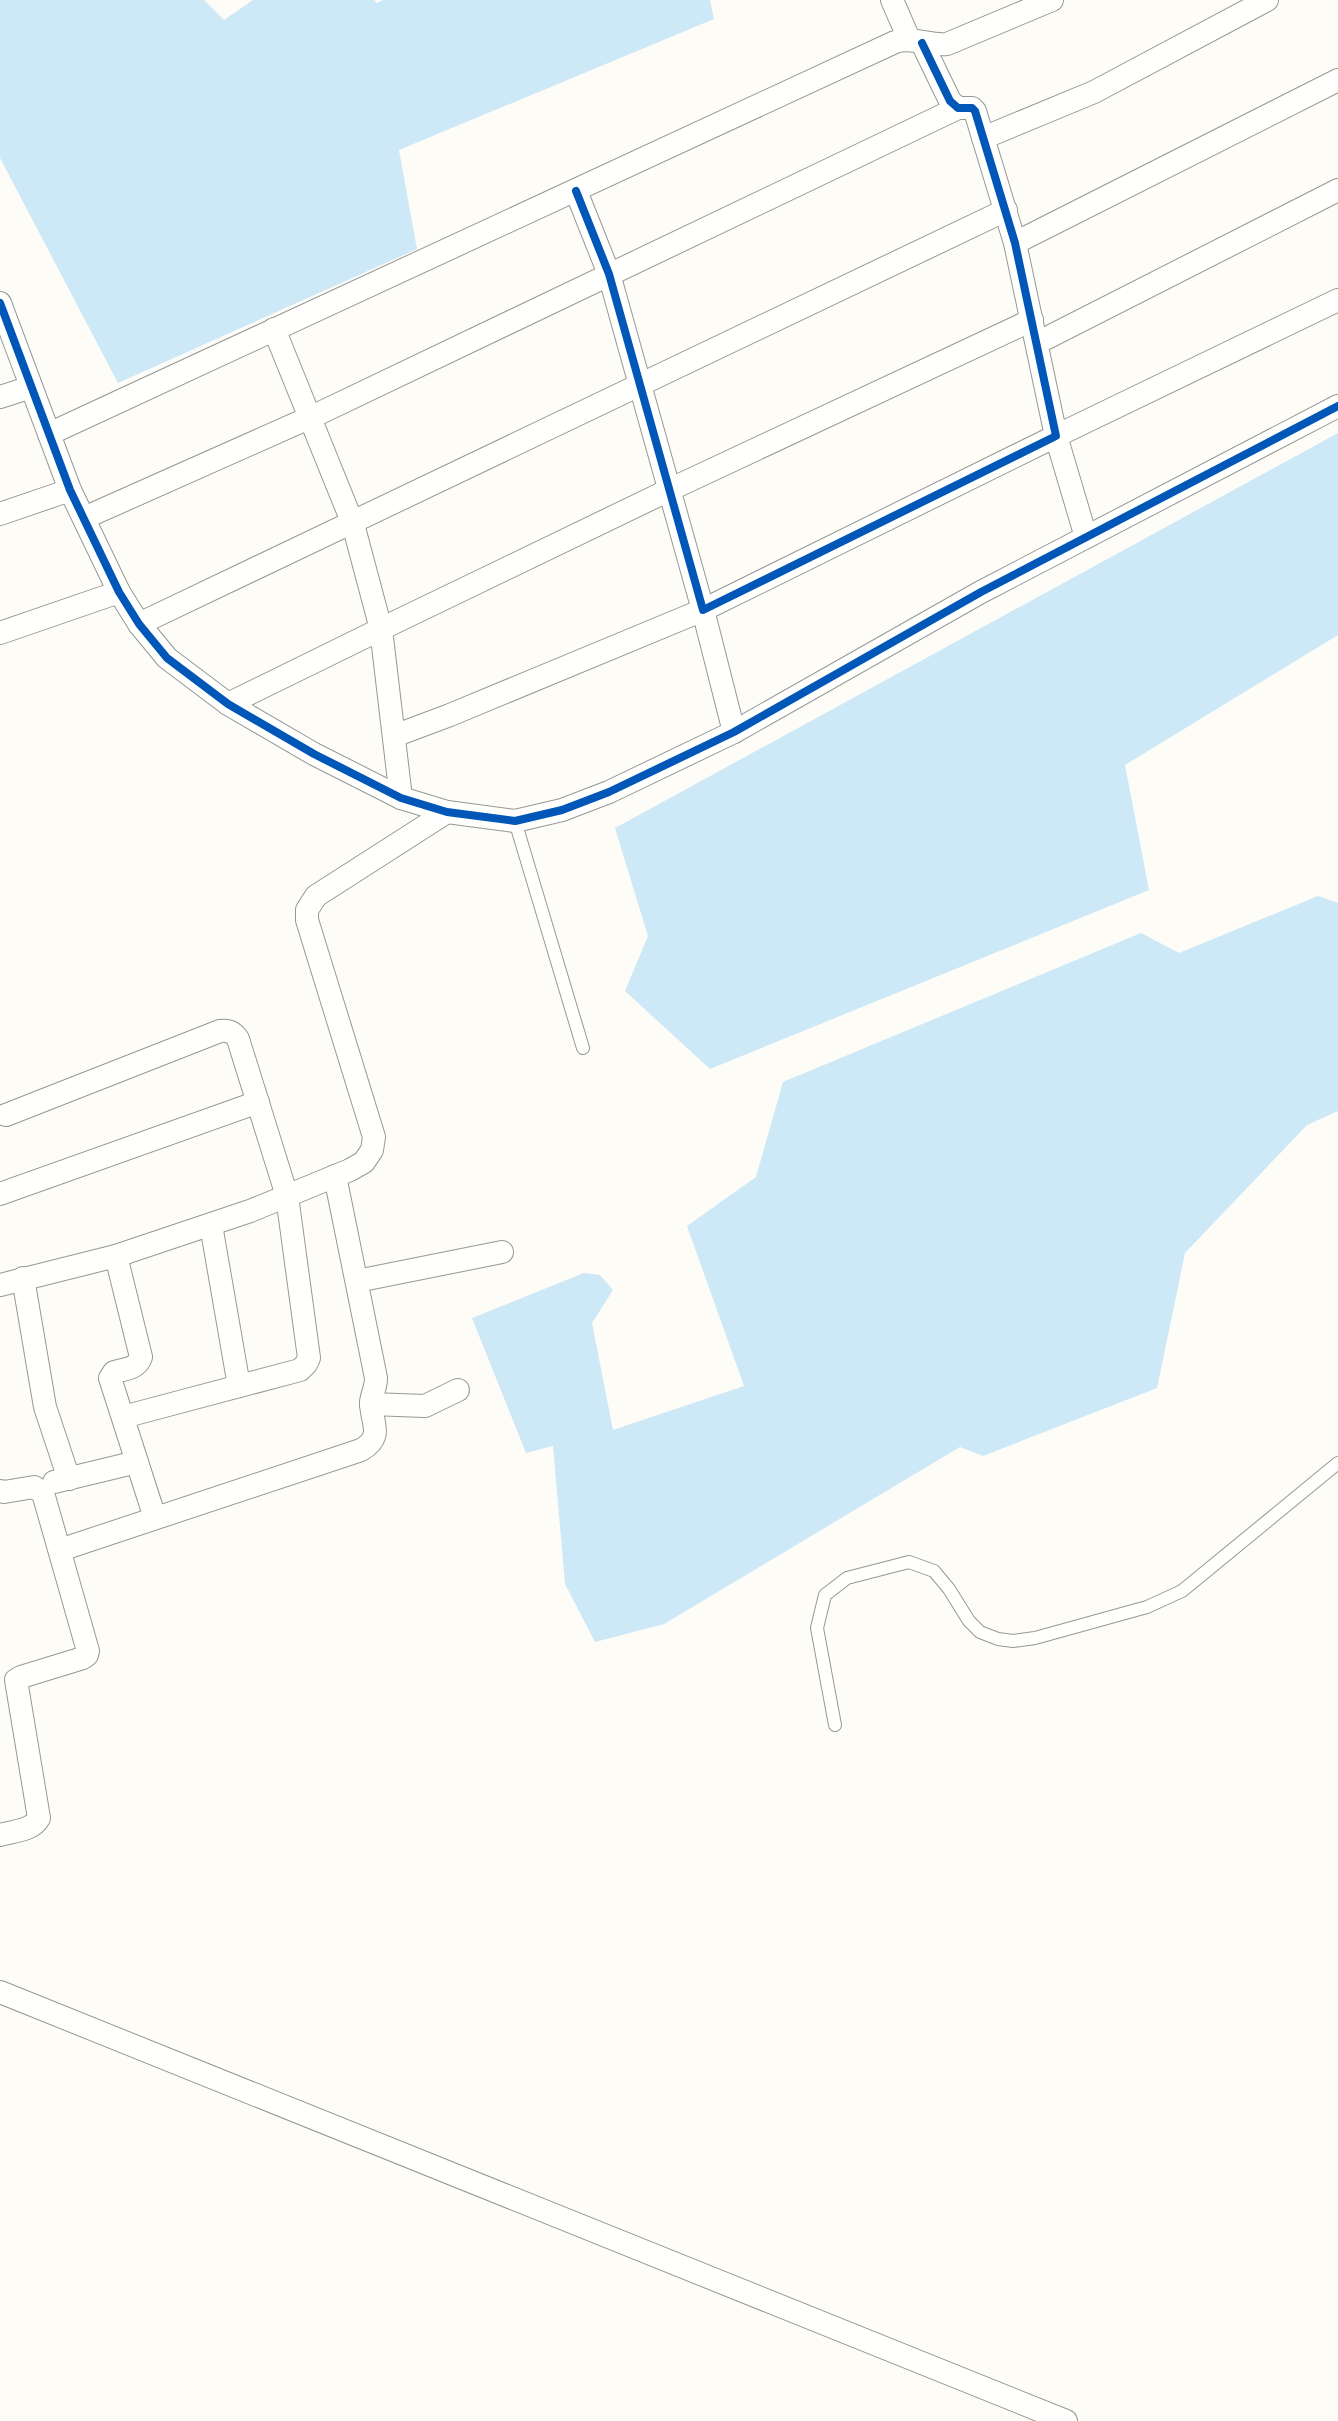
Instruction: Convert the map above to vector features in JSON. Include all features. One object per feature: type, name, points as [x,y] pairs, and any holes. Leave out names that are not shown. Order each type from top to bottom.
[{"type":"street","points":[[892,0],[950,101],[958,108]]},
{"type":"street","points":[[49,435],[895,42],[916,41],[935,46],[947,44],[1052,0]]},
{"type":"street","points":[[983,138],[1094,92],[1267,0]]},
{"type":"street","points":[[1015,243],[1338,80]]},
{"type":"street","points":[[84,518],[310,417],[958,108],[972,108],[1015,243],[1056,436],[1086,537]]},
{"type":"street","points":[[1037,343],[1338,190]]},
{"type":"street","points":[[576,191],[609,274],[703,610],[734,732]]},
{"type":"street","points":[[139,624],[353,524],[1006,210]]},
{"type":"street","points":[[394,736],[461,711],[703,610],[1338,300]]},
{"type":"street","points":[[0,303],[70,490],[119,592],[139,624],[167,658],[228,704],[314,754],[402,798],[447,812],[515,821],[562,810],[609,792],[734,732],[981,592],[1338,406]]},
{"type":"street","points":[[228,704],[669,490],[1032,320]]},
{"type":"street","points":[[274,329],[353,524],[381,629],[402,798]]},
{"type":"street","points":[[0,397],[31,387]]},
{"type":"street","points":[[0,514],[70,490]]},
{"type":"street","points":[[0,633],[119,592]]},
{"type":"street","points":[[0,1285],[116,1256],[210,1225],[287,1196],[364,1162],[372,1150],[374,1137],[307,920],[307,910],[316,896],[447,812]]},
{"type":"street","points":[[6,1116],[220,1031],[228,1030],[238,1039],[287,1196],[309,1358],[300,1370],[123,1417]]},
{"type":"street","points":[[0,1194],[258,1102]]},
{"type":"street","points":[[60,1550],[361,1450],[369,1445],[376,1432],[371,1404],[376,1378],[335,1176]]},
{"type":"street","points":[[210,1225],[239,1386]]},
{"type":"street","points":[[357,1281],[502,1252]]},
{"type":"street","points":[[116,1256],[141,1357],[139,1363],[134,1367],[111,1374],[110,1378],[155,1518]]},
{"type":"street","points":[[23,1278],[45,1407],[69,1479]]},
{"type":"street","points":[[371,1404],[425,1406],[458,1390]]},
{"type":"street","points":[[0,1491],[34,1487],[137,1462]]},
{"type":"street","points":[[0,1835],[30,1827],[36,1824],[39,1818],[16,1680],[83,1658],[88,1651],[43,1493],[34,1487]]},
{"type":"street","points":[[0,1992],[390,2151],[1066,2421]]},
{"type":"lane","points":[[515,821],[583,1048]]},
{"type":"lane","points":[[835,1725],[817,1628],[825,1595],[847,1578],[909,1562],[934,1571],[949,1589],[969,1622],[980,1632],[998,1639],[1013,1641],[1035,1638],[1147,1607],[1182,1592],[1338,1463]]},
{"type":"water","points":[[0,0],[204,0],[224,20],[253,0],[374,0],[377,3],[383,0],[710,0],[714,19],[399,150],[417,249],[118,383],[0,158]]},
{"type":"water","points":[[1338,433],[1338,635],[1125,765],[1149,890],[710,1069],[625,991],[648,936],[615,828]]},
{"type":"water","points":[[1318,896],[1338,903],[1338,1111],[1307,1125],[1185,1253],[1157,1388],[983,1456],[960,1447],[664,1624],[595,1642],[565,1584],[553,1446],[526,1453],[472,1318],[584,1273],[600,1275],[613,1290],[592,1323],[613,1430],[744,1386],[687,1226],[756,1177],[783,1082],[1141,933],[1179,953]]},
{"type":"cycle path","points":[[576,191],[609,274],[703,610],[1056,436],[1015,243],[975,111],[972,108],[958,108],[950,101],[922,43]]},
{"type":"cycle path","points":[[0,303],[70,490],[119,592],[139,624],[167,658],[228,704],[314,754],[401,798],[447,812],[515,821],[562,810],[609,792],[734,732],[981,592],[1338,406]]}]
